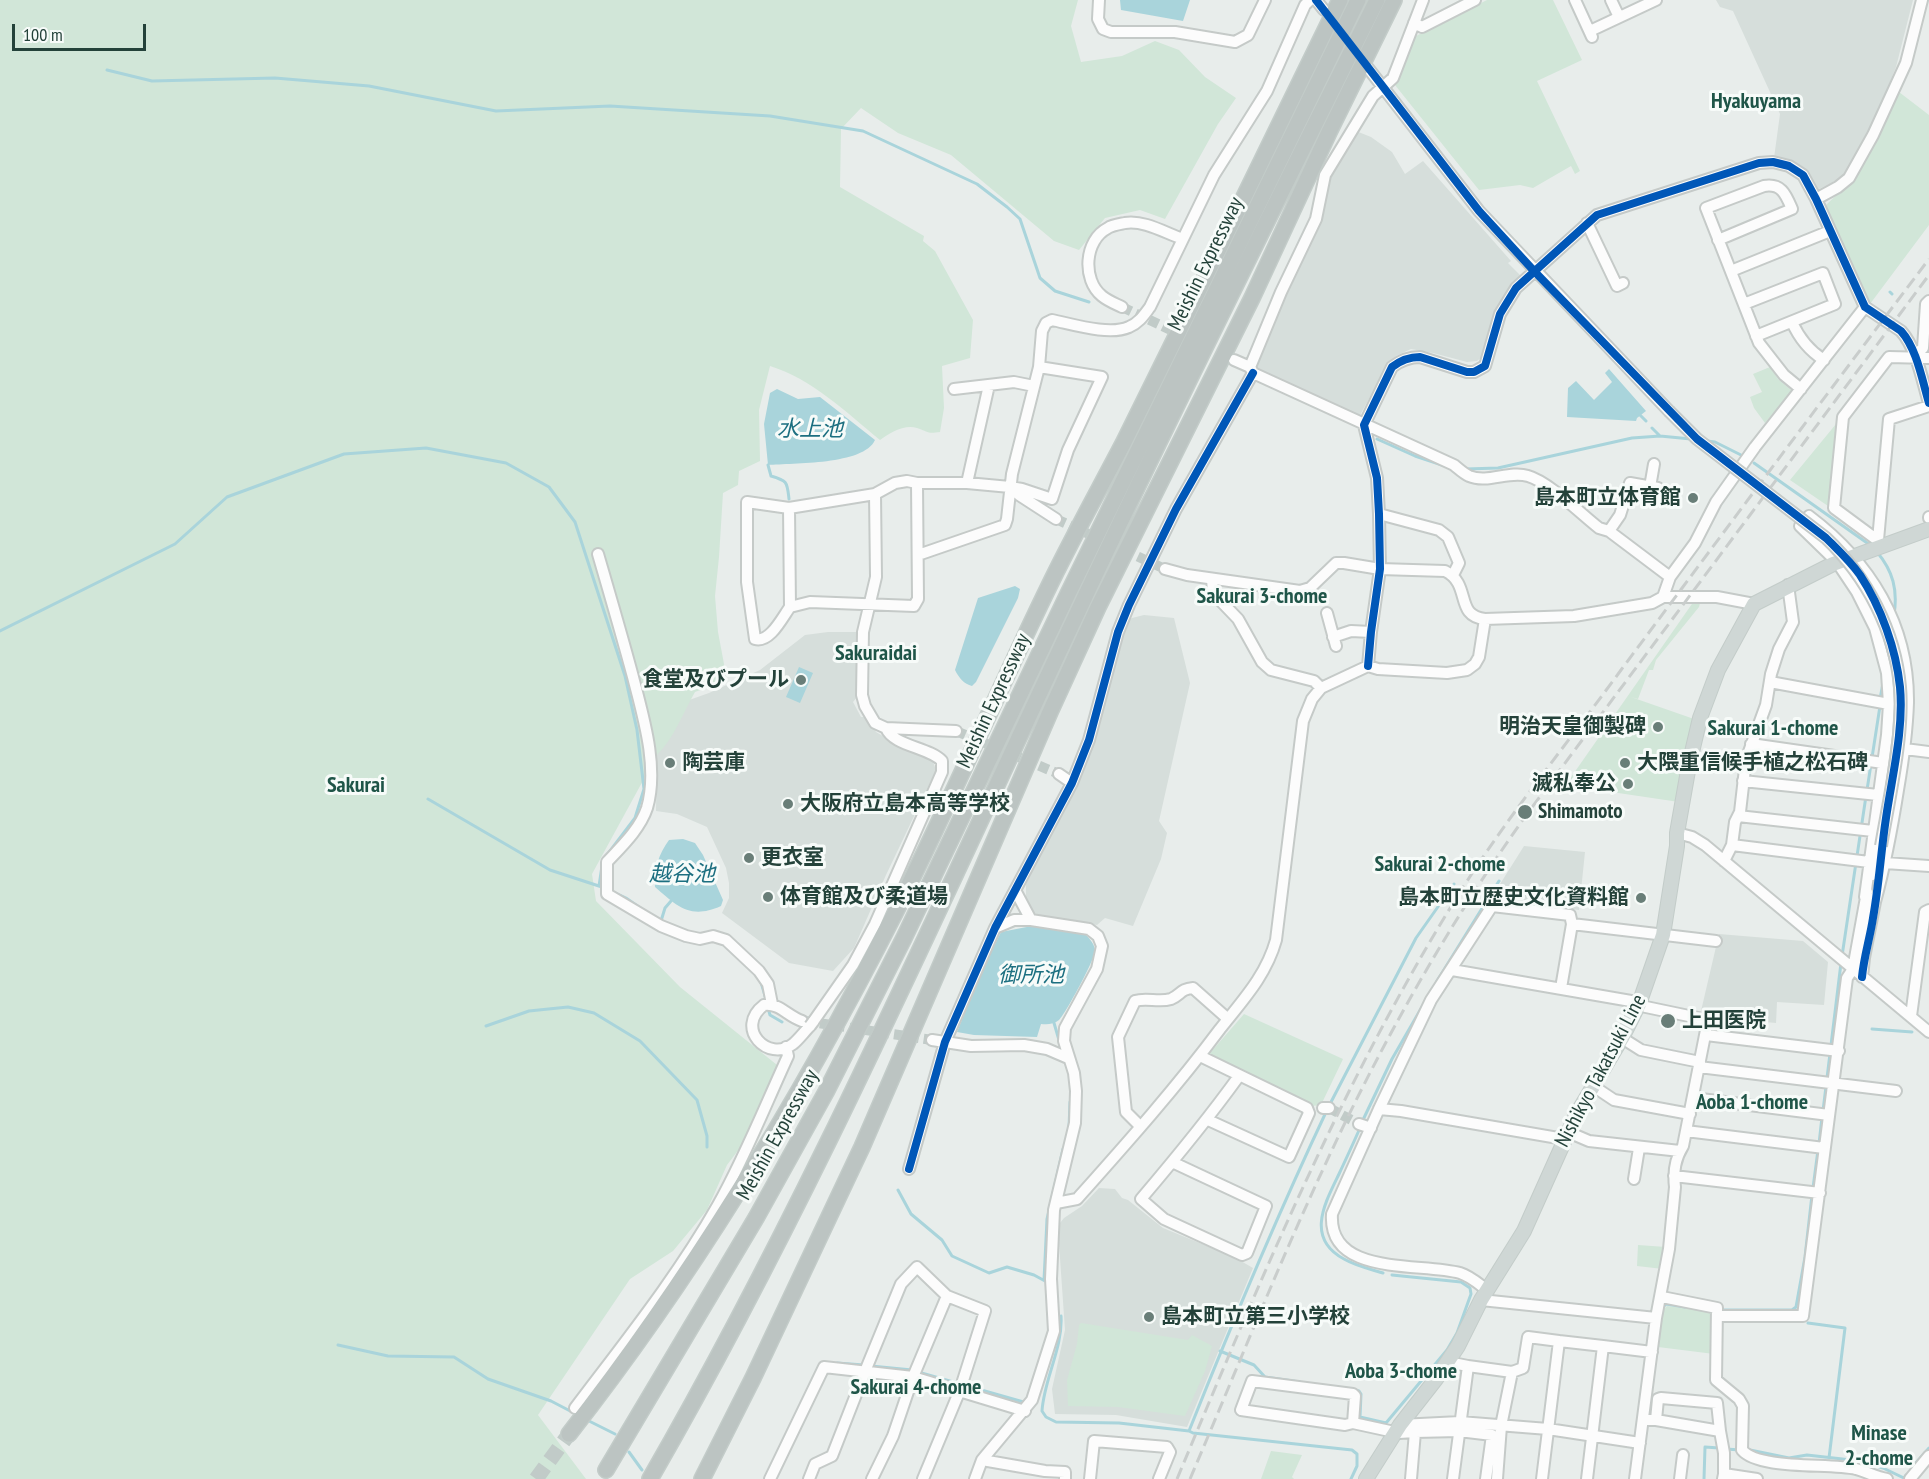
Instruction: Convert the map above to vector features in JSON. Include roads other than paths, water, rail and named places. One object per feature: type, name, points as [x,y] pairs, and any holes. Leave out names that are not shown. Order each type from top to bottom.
[{"type":"highway","name":"Meishin Expressway","points":[[571,1431],[599,1396],[709,1239],[821,1051],[860,980],[896,910],[1052,580],[1124,441],[1340,0]]},
{"type":"highway","name":"Meishin Expressway","points":[[606,1470],[756,1218],[832,1082],[1358,0]]},
{"type":"highway","name":"Meishin Expressway","points":[[650,1479],[801,1199],[910,975],[1083,601],[1377,0]]},
{"type":"highway","points":[[702,1479],[753,1378],[862,1147],[1040,733],[1093,618],[1252,298],[1330,130],[1394,0]]},
{"type":"main road","points":[[1754,604],[1837,562],[1929,529]]},
{"type":"main road","name":"Nishikyo Takatsuki Line","points":[[1366,1479],[1397,1428],[1448,1362],[1484,1295],[1524,1231],[1566,1136],[1639,1004],[1663,935],[1689,765],[1710,688],[1754,604]]},
{"type":"street","points":[[1099,0],[1098,19],[1103,29],[1110,32],[1174,32],[1235,42],[1248,35],[1265,0]]},
{"type":"street","points":[[918,555],[1005,525],[1008,519],[1010,487],[1039,367],[1042,331],[1046,323],[1052,320],[1106,330],[1119,330],[1141,320],[1150,307],[1214,176],[1267,91],[1305,5],[1310,0]]},
{"type":"street","points":[[1316,0],[1324,10]]},
{"type":"street","points":[[909,1169],[944,1044],[995,928],[1072,783],[1089,740],[1118,632],[1129,605],[1176,509],[1251,370],[1281,292],[1316,219],[1325,175],[1373,96],[1393,78],[1423,0]]},
{"type":"street","points":[[1414,24],[1422,27],[1475,0]]},
{"type":"street","points":[[1575,0],[1591,34],[1619,17],[1656,0]]},
{"type":"street","points":[[1611,0],[1619,17]]},
{"type":"street","points":[[1816,199],[1839,187],[1849,178],[1873,135],[1906,63],[1922,0]]},
{"type":"street","points":[[1368,68],[1479,212],[1669,411],[1697,439],[1826,538],[1844,555],[1860,576],[1882,618],[1896,665],[1900,688],[1897,744],[1875,902]]},
{"type":"street","points":[[1368,666],[1380,569],[1377,478],[1364,425],[1392,367],[1412,357],[1420,357],[1467,372],[1474,372],[1485,366],[1503,306],[1516,288],[1597,215],[1759,163],[1773,162],[1789,165],[1803,175],[1865,307],[1905,336],[1914,356],[1929,404],[1889,419],[1877,546]]},
{"type":"street","points":[[1718,240],[1792,209],[1785,192],[1779,187],[1764,186],[1706,208],[1718,240],[1759,343],[1784,375],[1801,389]]},
{"type":"street","points":[[1122,307],[1101,296],[1091,280],[1088,260],[1094,242],[1107,228],[1125,223],[1139,223],[1183,239]]},
{"type":"street","points":[[1587,223],[1617,286]]},
{"type":"street","points":[[1731,271],[1830,231]]},
{"type":"street","points":[[1744,304],[1823,273],[1835,304],[1756,336]]},
{"type":"street","points":[[1914,356],[1923,348],[1926,304],[1929,301]]},
{"type":"street","points":[[1663,597],[1670,577],[1695,543],[1716,502],[1755,447],[1865,307]]},
{"type":"street","points":[[1791,322],[1808,348],[1824,360]]},
{"type":"street","points":[[1877,546],[1834,508],[1842,417],[1889,357],[1929,358]]},
{"type":"street","points":[[1234,360],[1364,425],[1480,479],[1514,474],[1527,475],[1540,481],[1599,528],[1609,531],[1670,577]]},
{"type":"street","points":[[789,508],[790,607],[767,638],[759,640],[755,639],[747,582],[747,502],[789,508],[875,494],[896,483],[907,481],[1010,487],[1052,499],[1068,450],[1102,377],[1039,367]]},
{"type":"street","points":[[954,389],[1014,382],[1034,386]]},
{"type":"street","points":[[967,483],[989,385]]},
{"type":"street","points":[[1609,531],[1620,515],[1628,485],[1632,483],[1654,488],[1654,464]]},
{"type":"street","points":[[790,607],[810,602],[914,606],[918,599],[917,483]]},
{"type":"street","points":[[1010,487],[1056,519]]},
{"type":"street","points":[[875,494],[876,577],[863,632],[862,695],[869,716],[875,723],[886,728],[956,731]]},
{"type":"street","points":[[1379,514],[1439,530],[1448,537],[1459,563],[1454,575]]},
{"type":"street","points":[[1662,1297],[1717,1313],[1803,1316],[1820,1193],[1820,1157],[1828,1115],[1828,1082],[1838,1014],[1847,978],[1853,969],[1865,897],[1887,735],[1889,704],[1887,673],[1875,628],[1857,592],[1837,562],[1800,526],[1809,516],[1854,556],[1883,599],[1898,636],[1907,692],[1905,749],[1886,863],[1875,902],[1862,976]]},
{"type":"street","points":[[598,554],[644,714],[650,758],[650,794],[647,808],[642,821],[607,862],[608,894],[661,926],[686,936],[726,940],[759,971],[768,984],[769,1004]]},
{"type":"street","points":[[1165,569],[1212,579],[1300,591],[1310,588],[1336,563],[1380,569],[1434,569],[1454,575],[1460,583],[1466,609],[1477,619],[1485,620],[1574,616],[1652,603],[1663,597],[1717,597],[1754,604]]},
{"type":"street","points":[[1212,579],[1213,593],[1238,620],[1262,662],[1271,670],[1314,681],[1321,688]]},
{"type":"street","points":[[1724,861],[1732,845],[1751,744],[1766,705],[1779,649],[1793,622],[1788,585]]},
{"type":"street","points":[[1327,613],[1335,641],[1351,631],[1371,632]]},
{"type":"street","points":[[1056,1203],[1077,1198],[1140,1126],[1249,994],[1272,955],[1280,910],[1303,721],[1311,699],[1321,688],[1368,666],[1378,669],[1447,673],[1467,670],[1475,664],[1479,657],[1485,620]]},
{"type":"street","points":[[1770,682],[1889,704]]},
{"type":"street","points":[[575,1408],[660,1294],[717,1207],[755,1133],[792,1044],[853,965],[875,924],[942,772],[942,761],[937,755],[900,740],[886,728]]},
{"type":"street","points":[[1751,744],[1883,763]]},
{"type":"street","points":[[1905,749],[1929,752]]},
{"type":"street","points":[[1059,774],[1072,783]]},
{"type":"street","points":[[1743,782],[1878,795]]},
{"type":"street","points":[[1738,816],[1873,831]]},
{"type":"street","points":[[1677,833],[1698,840],[1929,1032]]},
{"type":"street","points":[[1732,845],[1869,862]]},
{"type":"street","points":[[1865,897],[1881,846]]},
{"type":"street","points":[[1886,863],[1929,866]]},
{"type":"street","points":[[1015,890],[1031,920]]},
{"type":"street","points":[[1561,988],[1572,924],[1569,915],[1492,906],[1431,1000],[1332,1214],[1331,1226],[1339,1244],[1347,1250],[1378,1263],[1463,1274],[1484,1295],[1656,1318]]},
{"type":"street","points":[[1911,1016],[1925,912],[1929,910]]},
{"type":"street","points":[[975,1479],[982,1460],[1028,1406],[1054,1331],[1051,1282],[1054,1210],[1075,1124],[1076,1091],[1074,1073],[1066,1057],[1065,1028],[1097,969],[1102,946],[1098,936],[1089,929],[1031,920],[1014,920],[995,928]]},
{"type":"street","points":[[1572,924],[1716,941]]},
{"type":"street","points":[[1452,970],[1631,1001],[1708,1020],[1690,1114],[1676,1158],[1670,1249],[1656,1318],[1635,1479]]},
{"type":"street","points":[[1140,1126],[1125,1112],[1118,1036],[1135,1001],[1144,998],[1164,1000],[1173,998],[1184,989],[1193,988],[1228,1019]]},
{"type":"street","points":[[769,1004],[778,1006],[791,1017],[808,1023]]},
{"type":"street","points":[[769,1004],[754,1017],[752,1028],[754,1037],[764,1046],[774,1049],[792,1044]]},
{"type":"street","points":[[1706,1035],[1833,1050]]},
{"type":"street","points":[[1622,1038],[1641,1050],[1700,1064],[1896,1091]]},
{"type":"street","points":[[932,1040],[944,1044],[971,1046],[1024,1045],[1047,1049],[1066,1057]]},
{"type":"street","points":[[1200,1056],[1307,1108],[1309,1113],[1289,1157],[1208,1120]]},
{"type":"street","points":[[1172,1162],[1266,1206],[1247,1253],[1242,1255],[1164,1219],[1141,1199],[1172,1162],[1208,1120],[1239,1076]]},
{"type":"street","points":[[1593,1086],[1614,1100],[1690,1114]]},
{"type":"street","points":[[1693,1098],[1828,1115]]},
{"type":"street","points":[[1379,1109],[1589,1141],[1680,1151]]},
{"type":"street","points":[[1359,1124],[1371,1128]]},
{"type":"street","points":[[1686,1131],[1820,1157]]},
{"type":"street","points":[[1634,1179],[1640,1148]]},
{"type":"street","points":[[1674,1176],[1820,1193]]},
{"type":"street","points":[[810,1479],[815,1464],[832,1456],[866,1367],[902,1284],[916,1267],[947,1296],[985,1311],[962,1386],[923,1479]]},
{"type":"street","points":[[872,1479],[893,1436],[914,1373],[947,1296]]},
{"type":"street","points":[[1717,1313],[1716,1380],[1739,1399],[1743,1406],[1742,1448],[1747,1456],[1770,1462],[1856,1469],[1879,1478]]},
{"type":"street","points":[[1448,1362],[1512,1372],[1523,1368],[1528,1337],[1652,1352]]},
{"type":"street","points":[[1542,1479],[1559,1341]]},
{"type":"street","points":[[1587,1479],[1603,1346]]},
{"type":"street","points":[[1453,1479],[1468,1366]]},
{"type":"street","points":[[770,1479],[824,1367],[866,1367],[914,1373],[1028,1406]]},
{"type":"street","points":[[1497,1479],[1501,1426],[1512,1372]]},
{"type":"street","points":[[1353,1423],[1355,1396],[1353,1394],[1252,1381],[1241,1410],[1416,1432],[1460,1427],[1492,1435],[1486,1479]]},
{"type":"street","points":[[1656,1420],[1658,1399],[1661,1398],[1717,1403],[1723,1448],[1723,1476],[1757,1479]]},
{"type":"street","points":[[1643,1420],[1656,1420],[1720,1431]]},
{"type":"street","points":[[1397,1428],[1501,1426],[1548,1429],[1640,1443]]},
{"type":"street","points":[[1411,1479],[1416,1432]]},
{"type":"street","points":[[1090,1479],[1094,1441],[1167,1447],[1170,1452],[1159,1479]]},
{"type":"street","points":[[1680,1479],[1683,1455]]},
{"type":"street","points":[[1910,1479],[1929,1456]]},
{"type":"street","points":[[982,1460],[1045,1471],[1065,1472],[1065,1479]]},
{"type":"water","points":[[1120,0],[1190,0],[1183,21],[1121,10]]},
{"type":"water","points":[[1609,369],[1646,411],[1636,421],[1567,417],[1568,388],[1576,381],[1594,400],[1612,382],[1605,373]]},
{"type":"water","name":"水上池","points":[[777,389],[798,399],[820,397],[875,440],[868,448],[843,458],[810,463],[768,465],[764,424],[770,393]]},
{"type":"water","points":[[1015,586],[1020,589],[1018,598],[976,682],[972,686],[969,685],[958,676],[955,670],[978,598]]},
{"type":"water","points":[[799,667],[813,673],[800,703],[786,697]]},
{"type":"water","name":"越谷池","points":[[683,839],[695,843],[703,855],[723,900],[721,906],[701,912],[685,909],[655,887],[656,868],[665,845],[669,840]]},
{"type":"water","name":"御所池","points":[[1037,925],[1086,935],[1095,949],[1085,975],[1062,1016],[1053,1023],[1041,1024],[1037,1037],[974,1035],[957,1032],[979,977],[1001,932]]},
{"type":"waterway","points":[[107,70],[152,81],[275,78],[369,86],[496,111],[610,106],[770,116],[863,131],[977,184],[1020,219],[1040,278],[1055,291],[1089,302]]},
{"type":"waterway","points":[[1640,415],[1646,421]]},
{"type":"waterway","points":[[1652,428],[1660,436],[1691,439]]},
{"type":"waterway","points":[[1466,469],[1498,468],[1632,438],[1660,436]]},
{"type":"waterway","points":[[1377,439],[1442,465]]},
{"type":"waterway","points":[[1707,441],[1715,442],[1741,455]]},
{"type":"waterway","points":[[0,631],[175,544],[227,497],[344,454],[426,448],[506,463],[549,487],[575,522],[625,676],[637,730],[644,789],[635,818],[607,855]]},
{"type":"waterway","points":[[1754,463],[1870,545]]},
{"type":"waterway","points":[[768,465],[771,476],[786,483],[789,499]]},
{"type":"waterway","points":[[1877,552],[1887,566],[1893,581],[1894,615]]},
{"type":"waterway","points":[[1880,699],[1883,683]]},
{"type":"waterway","points":[[1867,790],[1880,706]]},
{"type":"waterway","points":[[1842,956],[1866,796]]},
{"type":"waterway","points":[[428,799],[550,870],[605,888]]},
{"type":"waterway","points":[[599,886],[602,866]]},
{"type":"waterway","points":[[1437,981],[1499,881]]},
{"type":"waterway","points":[[1330,1104],[1416,938],[1454,884]]},
{"type":"waterway","points":[[611,891],[646,912]]},
{"type":"waterway","points":[[661,921],[665,908],[671,901]]},
{"type":"waterway","points":[[1823,1111],[1841,963]]},
{"type":"waterway","points":[[760,979],[766,999]]},
{"type":"waterway","points":[[1362,1122],[1392,1059],[1426,1000]]},
{"type":"waterway","points":[[486,1026],[529,1011],[568,1007],[594,1013],[640,1041],[697,1100],[707,1136],[707,1147]]},
{"type":"waterway","points":[[768,1008],[770,1015],[782,1022]]},
{"type":"waterway","points":[[1054,1023],[1059,1040]]},
{"type":"waterway","points":[[1872,1029],[1912,1032]]},
{"type":"waterway","points":[[1069,1128],[1070,1102]]},
{"type":"waterway","points":[[1189,1431],[1255,1270],[1327,1110]]},
{"type":"waterway","points":[[1819,1144],[1822,1117]]},
{"type":"waterway","points":[[1360,1128],[1328,1197],[1322,1219],[1322,1231],[1332,1251],[1344,1259],[1383,1273]]},
{"type":"waterway","points":[[1044,1280],[1047,1219],[1063,1149]]},
{"type":"waterway","points":[[1813,1188],[1818,1150]]},
{"type":"waterway","points":[[898,1190],[911,1214],[942,1240],[952,1256],[989,1273],[1007,1267],[1034,1275],[1045,1281]]},
{"type":"waterway","points":[[1718,1310],[1792,1310],[1796,1307],[1805,1257],[1812,1195]]},
{"type":"waterway","points":[[1386,1423],[1447,1350],[1457,1333],[1471,1294],[1470,1288],[1461,1282],[1392,1275]]},
{"type":"waterway","points":[[1663,1307],[1666,1304],[1685,1307]]},
{"type":"waterway","points":[[1061,1316],[1059,1340],[1043,1399],[1042,1411],[1046,1417],[1056,1422],[1119,1423],[1352,1450],[1357,1454],[1357,1466],[1351,1479]]},
{"type":"waterway","points":[[1808,1323],[1845,1328],[1829,1458]]},
{"type":"waterway","points":[[338,1345],[388,1356],[454,1357],[488,1379],[551,1401],[574,1413]]},
{"type":"waterway","points":[[1220,1351],[1254,1365],[1265,1377],[1300,1382]]},
{"type":"waterway","points":[[835,1365],[837,1363],[864,1365]]},
{"type":"waterway","points":[[871,1366],[912,1370]]},
{"type":"waterway","points":[[918,1372],[1027,1403]]},
{"type":"waterway","points":[[1354,1390],[1361,1394],[1360,1417],[1386,1423]]},
{"type":"waterway","points":[[585,1419],[615,1434]]},
{"type":"waterway","points":[[1704,1479],[1705,1447],[1719,1448]]},
{"type":"waterway","points":[[1914,1465],[1929,1448]]},
{"type":"waterway","points":[[1726,1449],[1740,1450]]},
{"type":"waterway","points":[[1750,1450],[1789,1458],[1807,1455],[1860,1461],[1904,1478],[1906,1475]]},
{"type":"waterway","points":[[629,1452],[642,1470]]},
{"type":"tunnel","points":[[1122,307],[1228,357]]},
{"type":"tunnel","points":[[1056,519],[1165,569]]},
{"type":"tunnel","points":[[956,731],[1059,774]]},
{"type":"tunnel","points":[[805,1021],[932,1040]]},
{"type":"tunnel","points":[[1329,1108],[1359,1124]]},
{"type":"tunnel","points":[[536,1479],[569,1434]]},
{"type":"railway","points":[[1177,1479],[1271,1259],[1337,1115],[1411,974],[1452,905],[1491,845],[1534,786],[1929,259]]},
{"type":"railway","points":[[1190,1479],[1332,1150],[1398,1020],[1447,936],[1527,814],[1929,275]]},
{"type":"place","name":"島本町立体育館","points":[[1693,498]]},
{"type":"place","name":"食堂及びプール","points":[[801,680]]},
{"type":"place","name":"明治天皇御製碑","points":[[1658,727]]},
{"type":"place","name":"陶芸庫","points":[[670,763]]},
{"type":"place","name":"大隈重信候手植之松石碑","points":[[1625,763]]},
{"type":"place","name":"滅私奉公","points":[[1628,784]]},
{"type":"place","name":"大阪府立島本高等学校","points":[[788,804]]},
{"type":"place","name":"Shimamoto","points":[[1525,812]]},
{"type":"place","name":"更衣室","points":[[749,858]]},
{"type":"place","name":"体育館及び柔道場","points":[[768,897]]},
{"type":"place","name":"島本町立歴史文化資料館","points":[[1641,898]]},
{"type":"place","name":"上田医院","points":[[1668,1021]]},
{"type":"place","name":"島本町立第三小学校","points":[[1149,1317]]},
{"type":"district","name":"Hyakuyama","points":[[1756,102]]},
{"type":"district","name":"Sakurai 3-chome","points":[[1262,597]]},
{"type":"district","name":"Sakuraidai","points":[[876,654]]},
{"type":"district","name":"Sakurai 1-chome","points":[[1773,729]]},
{"type":"district","name":"Sakurai","points":[[356,786]]},
{"type":"district","name":"Sakurai 2-chome","points":[[1440,865]]},
{"type":"district","name":"Aoba 1-chome","points":[[1752,1103]]},
{"type":"district","name":"Aoba 3-chome","points":[[1401,1372]]},
{"type":"district","name":"Sakurai 4-chome","points":[[916,1388]]},
{"type":"district","name":"Minase 2-chome","points":[[1879,1446]]}]
